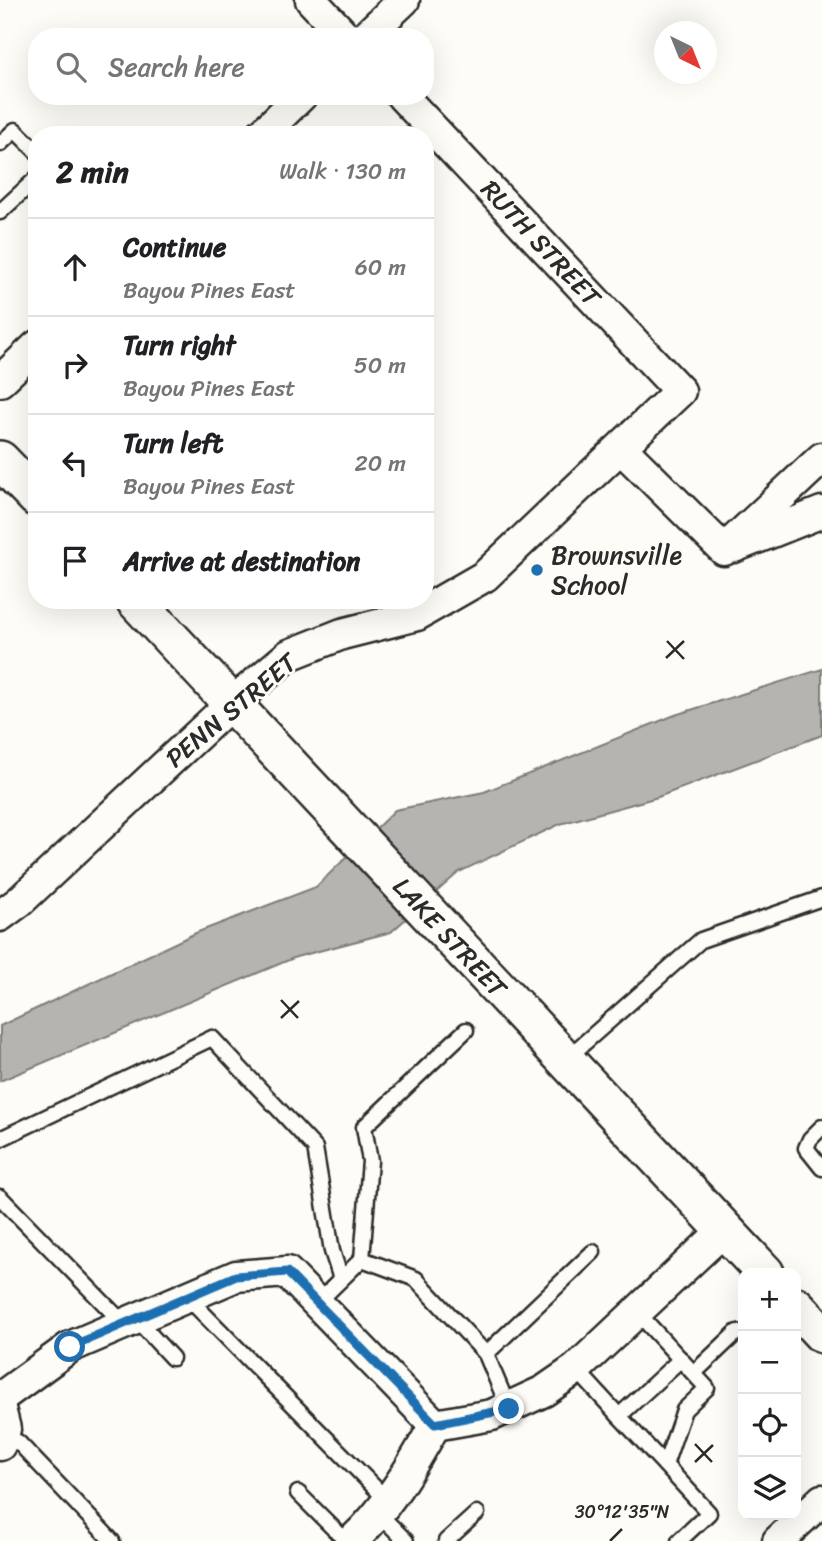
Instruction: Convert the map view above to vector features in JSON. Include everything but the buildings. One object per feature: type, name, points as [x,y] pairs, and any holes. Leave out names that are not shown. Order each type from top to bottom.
[{"type":"street","points":[[312,0],[338,28]]},
{"type":"street","points":[[374,28],[404,0]]},
{"type":"street","points":[[270,126],[292,105]]},
{"type":"street","name":"RUTH STREET","points":[[410,105],[430,126]]},
{"type":"street","name":"RUTH STREET","points":[[434,130],[680,391]]},
{"type":"street","points":[[0,380],[28,354]]},
{"type":"street","name":"PENN STREET","points":[[434,605],[485,576],[680,391]]},
{"type":"street","points":[[621,448],[724,550]]},
{"type":"street","points":[[724,550],[822,458]]},
{"type":"street","points":[[0,460],[28,489]]},
{"type":"street","points":[[724,550],[764,537],[822,512]]},
{"type":"street","name":"LAKE STREET","points":[[144,609],[760,1268]]},
{"type":"street","name":"PENN STREET","points":[[0,916],[19,902],[233,702],[289,655],[342,634],[417,615],[427,609]]},
{"type":"street","points":[[352,1541],[383,1507],[411,1467],[435,1424],[509,1409],[544,1391],[576,1369],[724,1230]]},
{"type":"street","points":[[0,1398],[70,1347],[236,1276],[287,1272],[435,1424]]},
{"type":"street","points":[[801,1311],[822,1334]]},
{"type":"street","points":[[0,1409],[5,1429],[1,1443]]},
{"type":"street","points":[[778,1541],[822,1500]]},
{"type":"lane","points":[[0,144],[15,130],[28,143]]},
{"type":"lane","points":[[0,212],[28,186]]},
{"type":"lane","points":[[564,1060],[701,940],[822,898]]},
{"type":"lane","points":[[317,1303],[362,1259],[370,1161],[364,1127],[466,1030]]},
{"type":"lane","points":[[0,1139],[212,1038],[316,1148],[332,1251],[341,1279]]},
{"type":"lane","points":[[822,1127],[810,1139],[806,1148],[822,1168]]},
{"type":"lane","points":[[0,1197],[172,1358]]},
{"type":"lane","points":[[486,1354],[593,1252]]},
{"type":"lane","points":[[362,1259],[416,1279],[486,1354],[509,1409]]},
{"type":"lane","points":[[187,1297],[383,1507],[406,1541]]},
{"type":"lane","points":[[637,1312],[707,1388],[684,1410],[664,1465]]},
{"type":"lane","points":[[694,1373],[737,1332]]},
{"type":"lane","points":[[619,1416],[681,1359]]},
{"type":"lane","points":[[576,1369],[709,1513],[679,1541]]},
{"type":"lane","points":[[1,1443],[18,1443],[112,1541]]},
{"type":"lane","points":[[298,1493],[346,1541]]},
{"type":"lane","points":[[446,1541],[477,1513]]},
{"type":"shaded area","points":[[822,669],[822,735],[658,797],[560,824],[459,872],[391,932],[296,957],[0,1081],[0,1026],[198,932],[316,887],[395,810],[484,792],[675,715]]},
{"type":"place","name":"Brownsville School","points":[[537,570]]},
{"type":"route","points":[[70,1347],[236,1276],[287,1272],[435,1424],[492,1415],[509,1409]]}]
